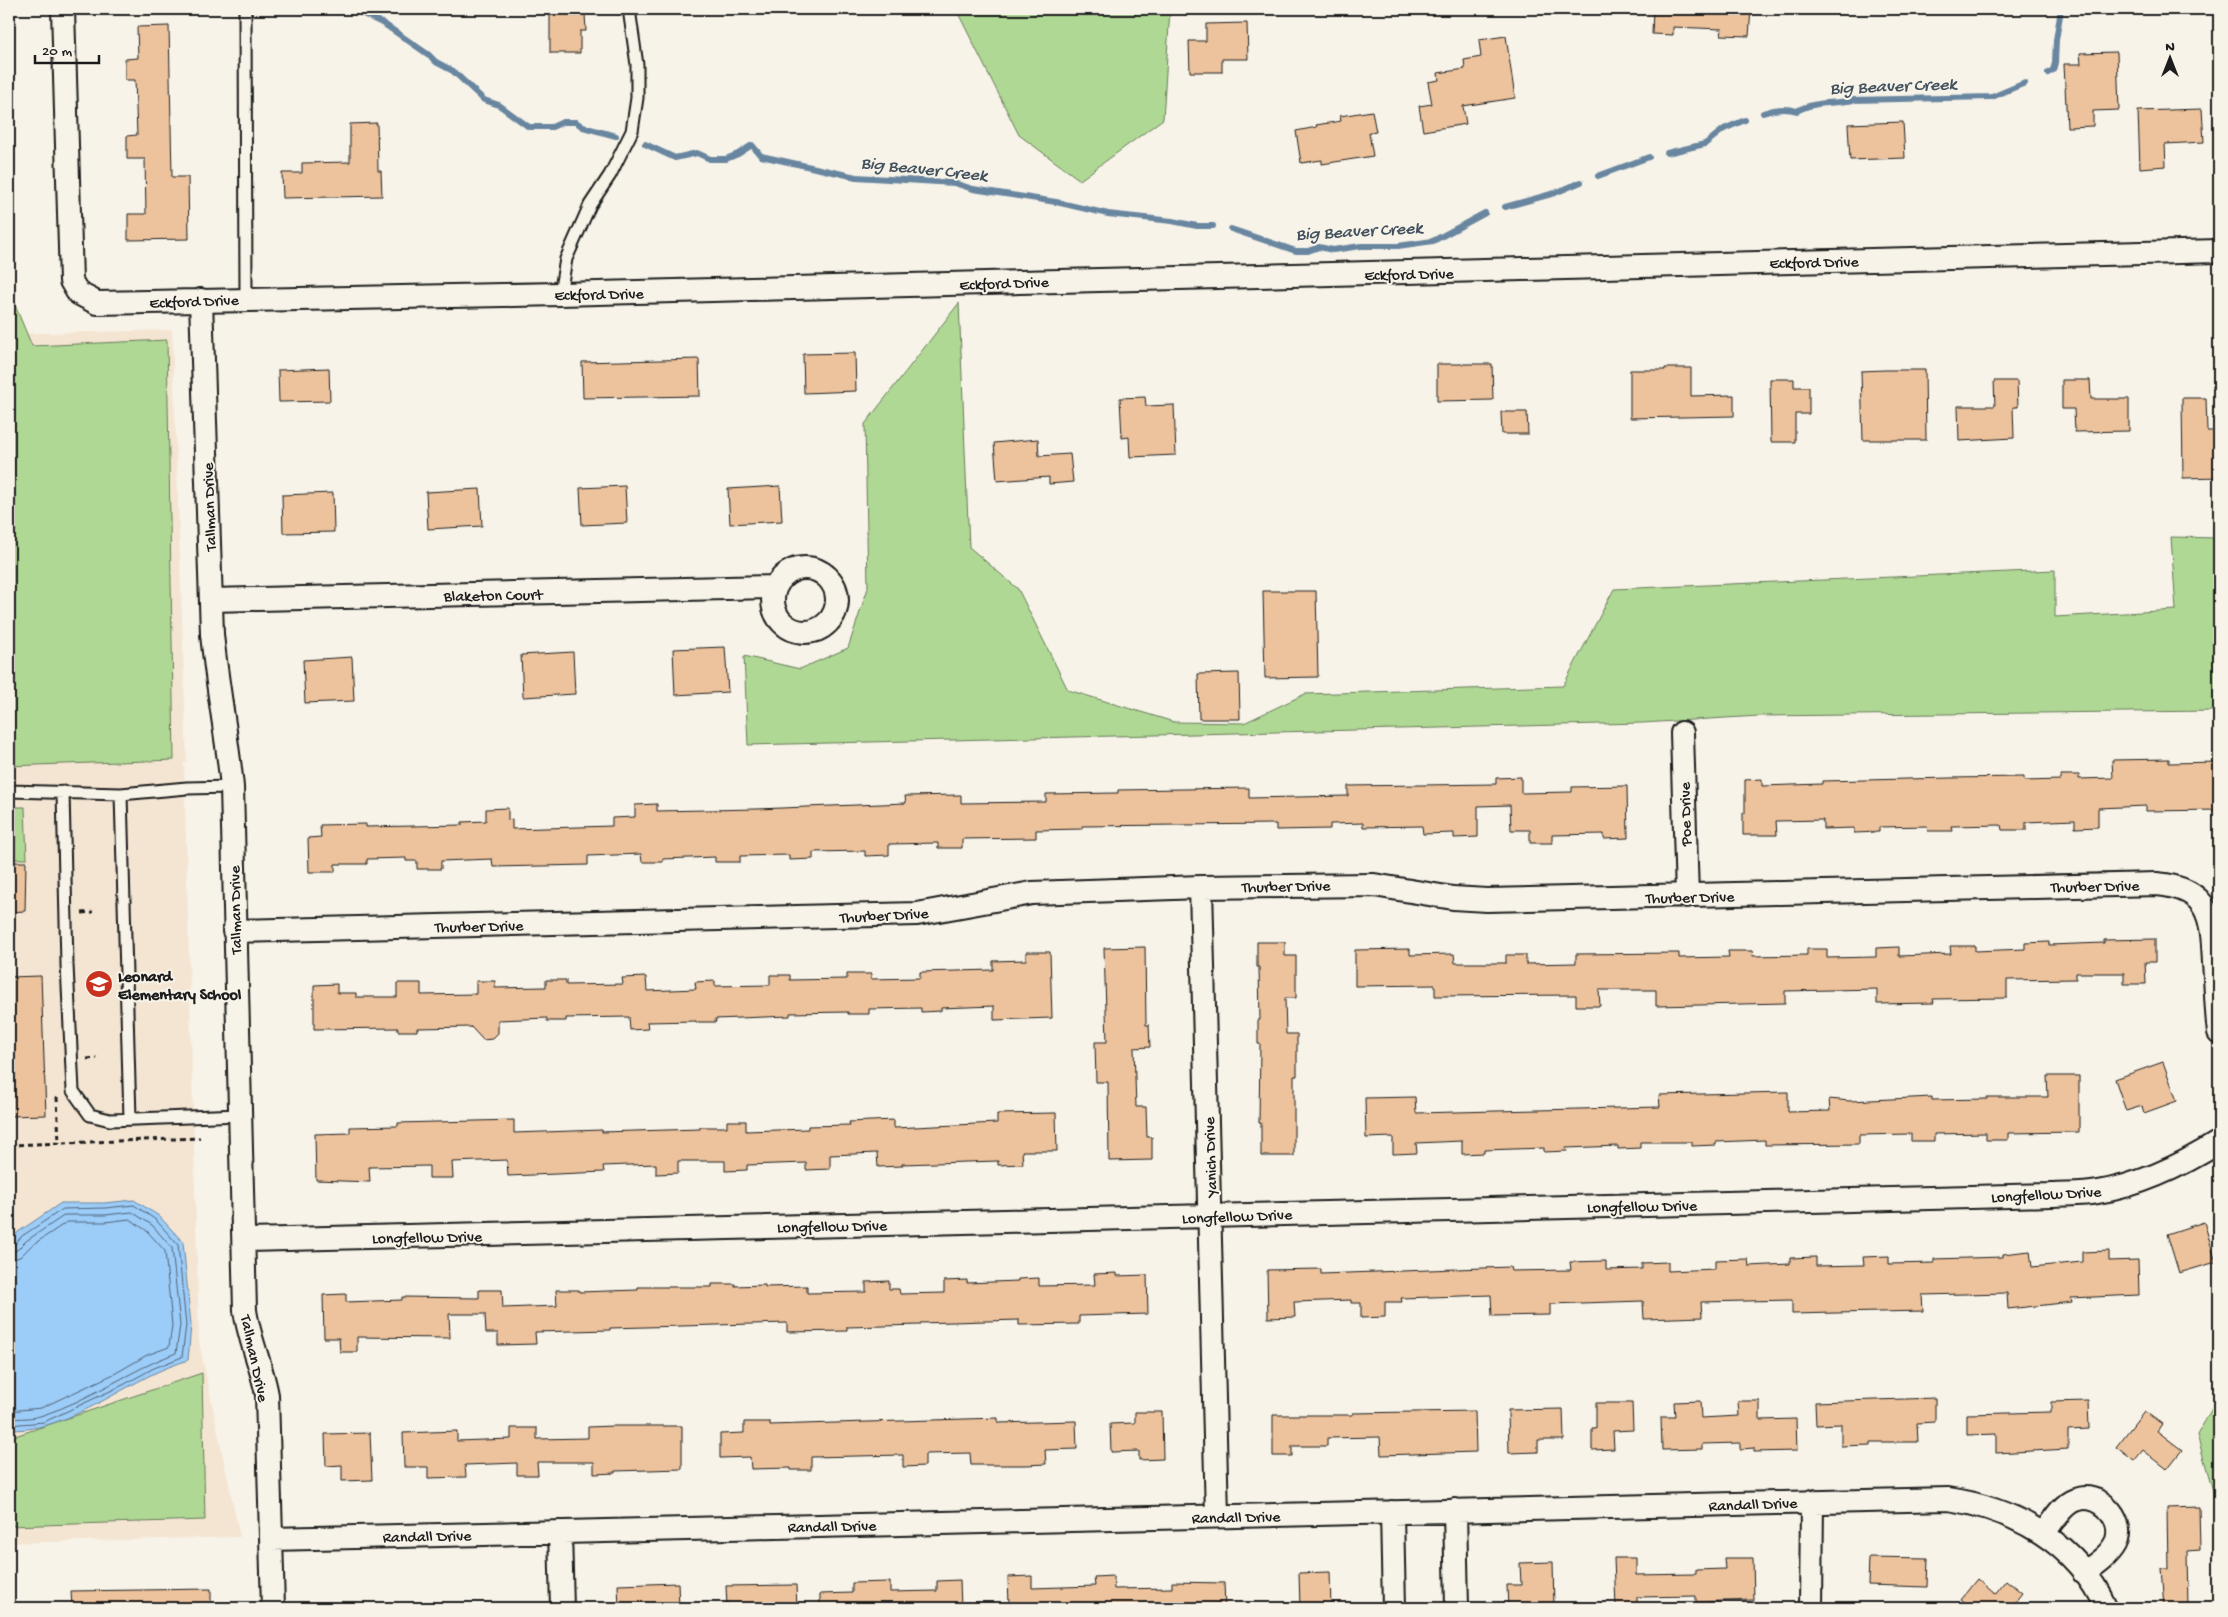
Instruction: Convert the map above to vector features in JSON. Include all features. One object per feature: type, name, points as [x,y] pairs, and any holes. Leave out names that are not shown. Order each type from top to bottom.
[{"type":"street","name":"Eckford Drive","points":[[63,9],[71,281],[78,293],[97,303],[560,294],[2219,251]]},
{"type":"street","name":"Tallman Drive","points":[[201,300],[211,600],[216,677],[230,759],[232,787],[234,932],[247,1325],[268,1395],[273,1608]]},
{"type":"street","name":"Blaketon Court","points":[[211,600],[774,587]]},
{"type":"street","name":"Poe Drive","points":[[1682,733],[1686,896]]},
{"type":"street","name":"Thurber Drive","points":[[234,932],[917,914],[1032,893],[1201,887],[1374,885],[1453,898],[1487,900],[2157,884],[2172,885],[2184,890],[2200,901],[2210,919],[2219,1033]]},
{"type":"street","name":"Yanich Drive","points":[[1201,887],[1217,1516]]},
{"type":"street","name":"Longfellow Drive","points":[[244,1240],[2051,1195],[2097,1192],[2155,1177],[2219,1142]]},
{"type":"street","name":"Randall Drive","points":[[271,1539],[1948,1499],[1973,1503],[2008,1514],[2043,1534],[2056,1543],[2084,1572],[2106,1608]]},
{"type":"street","points":[[2043,1534],[2065,1506],[2075,1500],[2084,1499],[2105,1505],[2116,1521],[2117,1539],[2106,1556],[2084,1572]]},
{"type":"street","points":[[1811,1608],[1812,1501]]},
{"type":"street","points":[[1455,1510],[1457,1608]]},
{"type":"street","points":[[1392,1512],[1394,1608]]},
{"type":"street","points":[[560,1532],[562,1608]]},
{"type":"lane","points":[[245,9],[246,299]]},
{"type":"lane","points":[[560,294],[566,259],[590,205],[610,174],[632,131],[637,98],[636,65],[629,9]]},
{"type":"lane","points":[[9,791],[122,794],[187,788],[232,787]]},
{"type":"lane","points":[[63,792],[67,965],[73,1091],[90,1115],[110,1120],[240,1115]]},
{"type":"lane","points":[[122,794],[130,1119]]},
{"type":"path","points":[[9,1145],[200,1138]]},
{"type":"shaded area","points":[[172,330],[187,762],[184,763],[199,1342],[240,1537],[9,1543],[9,334]]},
{"type":"green space","points":[[956,9],[1170,9],[1163,119],[1080,180],[1019,135]]},
{"type":"green space","points":[[9,291],[32,346],[167,340],[174,760],[9,766]]},
{"type":"green space","points":[[959,303],[969,547],[1018,589],[1068,690],[1174,722],[1244,723],[1305,694],[1563,686],[1614,589],[2055,570],[2055,617],[2176,610],[2171,537],[2219,538],[2219,711],[1759,716],[1642,723],[748,745],[744,656],[800,669],[848,648],[868,588],[865,424]]},
{"type":"green space","points":[[9,807],[25,807],[27,859],[9,859]]},
{"type":"green space","points":[[202,1373],[205,1520],[9,1526],[9,1438]]},
{"type":"green space","points":[[2219,1396],[2219,1512],[2197,1435]]},
{"type":"water","points":[[134,1200],[159,1216],[183,1242],[191,1325],[188,1360],[155,1373],[66,1418],[48,1425],[29,1429],[9,1430],[9,1243],[18,1232],[61,1203],[104,1203]]},
{"type":"building","points":[[550,9],[579,9],[579,14],[585,14],[586,31],[580,31],[580,53],[550,53]]},
{"type":"building","points":[[1653,9],[1751,9],[1749,36],[1721,35],[1722,29],[1673,27],[1673,35],[1652,34]]},
{"type":"building","points":[[1247,23],[1248,59],[1222,59],[1222,72],[1190,72],[1189,41],[1206,41],[1206,24]]},
{"type":"building","points":[[169,26],[172,177],[188,177],[189,239],[128,240],[128,214],[146,214],[145,159],[127,159],[127,136],[137,135],[135,80],[125,80],[125,59],[138,58],[137,27]]},
{"type":"building","points":[[1506,36],[1515,98],[1463,106],[1466,124],[1423,131],[1419,106],[1432,104],[1428,82],[1439,80],[1438,73],[1465,69],[1464,60],[1481,57],[1479,40]]},
{"type":"building","points":[[2117,52],[2119,110],[2093,111],[2093,126],[2067,127],[2064,64],[2081,64],[2080,53]]},
{"type":"building","points":[[2202,109],[2204,142],[2165,144],[2166,166],[2140,168],[2138,111]]},
{"type":"building","points":[[1372,111],[1376,132],[1369,133],[1373,156],[1322,164],[1322,160],[1301,163],[1296,131],[1317,127],[1316,125],[1341,121],[1340,116]]},
{"type":"building","points":[[1903,122],[1905,158],[1850,160],[1848,124]]},
{"type":"building","points":[[377,123],[378,171],[381,171],[382,196],[283,198],[282,173],[302,173],[302,163],[350,162],[350,124]]},
{"type":"building","points":[[855,353],[856,391],[804,393],[803,354]]},
{"type":"building","points":[[699,359],[700,396],[583,398],[582,362]]},
{"type":"building","points":[[1437,364],[1492,364],[1493,400],[1437,401]]},
{"type":"building","points":[[329,368],[330,401],[279,402],[278,370]]},
{"type":"building","points":[[1665,368],[1691,368],[1691,396],[1734,395],[1734,416],[1630,418],[1630,370],[1665,370]]},
{"type":"building","points":[[1925,370],[1926,440],[1863,440],[1861,371]]},
{"type":"building","points":[[1770,379],[1794,379],[1794,387],[1809,387],[1809,414],[1795,414],[1795,442],[1771,442]]},
{"type":"building","points":[[2062,380],[2090,380],[2091,399],[2129,399],[2129,431],[2075,432],[2074,409],[2062,409]]},
{"type":"building","points":[[1994,381],[2017,381],[2018,407],[2013,407],[2014,438],[1959,441],[1958,406],[1995,406]]},
{"type":"building","points":[[1145,397],[1146,406],[1174,405],[1176,455],[1130,457],[1129,437],[1122,438],[1120,398]]},
{"type":"building","points":[[2182,398],[2206,398],[2207,431],[2219,431],[2219,477],[2183,478]]},
{"type":"building","points":[[1501,412],[1527,412],[1528,434],[1502,434]]},
{"type":"building","points":[[1038,439],[1039,456],[1070,454],[1073,482],[1049,484],[1049,477],[997,481],[994,443]]},
{"type":"building","points":[[625,486],[627,523],[582,525],[580,488]]},
{"type":"building","points":[[780,486],[782,521],[730,524],[728,489]]},
{"type":"building","points":[[480,489],[482,526],[428,529],[426,492]]},
{"type":"building","points":[[333,493],[334,532],[283,533],[282,495]]},
{"type":"building","points":[[1263,591],[1316,591],[1318,677],[1265,678]]},
{"type":"building","points":[[725,647],[728,692],[675,695],[673,649]]},
{"type":"building","points":[[573,652],[575,694],[523,697],[521,655]]},
{"type":"building","points":[[352,657],[354,701],[305,703],[303,660]]},
{"type":"building","points":[[1239,673],[1240,719],[1199,719],[1198,674]]},
{"type":"building","points":[[2169,759],[2169,763],[2219,762],[2219,810],[2146,811],[2146,806],[2098,808],[2098,827],[2075,828],[2075,820],[2026,822],[2026,830],[2002,830],[2001,825],[1951,826],[1952,831],[1928,831],[1927,826],[1879,827],[1879,832],[1854,833],[1854,828],[1823,829],[1823,820],[1776,821],[1777,835],[1743,835],[1745,780],[1762,779],[1762,786],[1822,784],[1822,781],[1950,778],[2024,777],[2024,781],[2061,780],[2061,775],[2079,775],[2079,779],[2113,778],[2112,760]]},
{"type":"building","points":[[1521,777],[1521,793],[1572,792],[1572,787],[1627,786],[1628,838],[1604,839],[1604,834],[1552,835],[1552,843],[1530,843],[1530,830],[1511,830],[1510,805],[1478,806],[1478,837],[1454,838],[1454,833],[1423,834],[1422,826],[1363,827],[1363,823],[1330,824],[1330,829],[1276,830],[1276,824],[1082,826],[1082,829],[1036,830],[1036,838],[962,839],[962,848],[938,848],[938,843],[889,844],[889,855],[865,856],[865,851],[813,852],[813,859],[789,860],[789,855],[740,856],[740,862],[715,862],[715,857],[663,859],[663,862],[642,862],[641,854],[588,856],[588,865],[493,867],[492,859],[441,861],[441,869],[417,869],[417,861],[406,861],[406,858],[367,859],[367,864],[335,864],[335,872],[309,872],[308,838],[321,837],[320,825],[366,824],[366,827],[462,825],[462,822],[486,821],[486,809],[508,808],[508,820],[512,819],[512,829],[612,826],[612,818],[635,817],[635,805],[657,804],[657,811],[757,809],[906,803],[905,796],[961,795],[961,803],[1046,802],[1046,794],[1118,793],[1118,790],[1249,788],[1249,798],[1348,796],[1348,786],[1496,784],[1496,778]]},
{"type":"building","points":[[9,862],[26,862],[25,911],[9,912]]},
{"type":"building","points":[[2155,939],[2155,962],[2145,962],[2146,984],[2124,984],[2124,973],[2076,973],[2076,979],[2007,980],[2007,998],[1933,999],[1934,1003],[1877,1004],[1877,989],[1785,991],[1785,1003],[1656,1006],[1656,990],[1599,990],[1600,1006],[1576,1006],[1576,995],[1435,996],[1435,985],[1355,986],[1355,950],[1410,949],[1410,955],[1454,954],[1455,963],[1506,963],[1506,955],[1526,955],[1526,964],[1576,963],[1576,954],[1679,953],[1679,958],[1729,957],[1728,951],[1752,951],[1753,956],[1807,955],[1807,949],[1827,949],[1827,958],[1876,957],[1876,948],[1899,947],[1899,956],[1951,954],[1950,946],[1975,946],[1975,951],[2025,949],[2025,943],[2049,942],[2049,945],[2104,943],[2104,940]]},
{"type":"building","points":[[1257,942],[1285,942],[1285,956],[1296,956],[1296,998],[1285,998],[1286,1034],[1297,1034],[1297,1076],[1294,1076],[1294,1156],[1261,1156],[1261,1123],[1259,1123],[1260,1044],[1258,1044],[1258,1020],[1260,1020]]},
{"type":"building","points":[[1145,947],[1146,1025],[1149,1025],[1150,1047],[1134,1048],[1136,1107],[1146,1107],[1147,1137],[1152,1137],[1152,1160],[1109,1161],[1108,1082],[1096,1082],[1095,1042],[1107,1042],[1104,948]]},
{"type":"building","points":[[1026,952],[1050,952],[1052,1018],[994,1020],[994,1006],[941,1008],[941,1011],[921,1012],[921,1008],[869,1009],[869,1014],[848,1014],[848,1012],[790,1013],[790,1016],[715,1019],[716,1022],[647,1022],[648,1029],[630,1030],[629,1017],[566,1018],[566,1021],[547,1021],[547,1018],[498,1020],[498,1033],[492,1039],[483,1040],[471,1027],[417,1028],[417,1031],[398,1031],[398,1028],[314,1029],[314,985],[337,984],[337,993],[356,993],[356,997],[397,997],[397,983],[421,983],[421,995],[476,994],[476,981],[495,981],[495,988],[546,987],[546,980],[566,980],[566,985],[623,984],[622,978],[646,977],[647,991],[696,989],[695,982],[715,981],[715,986],[770,985],[770,975],[790,975],[790,980],[847,979],[847,974],[871,974],[871,979],[920,978],[920,972],[993,970],[993,961],[1026,960]]},
{"type":"building","points":[[41,976],[46,1115],[9,1116],[9,977]]},
{"type":"building","points":[[2163,1062],[2177,1101],[2144,1113],[2142,1106],[2126,1111],[2115,1079]]},
{"type":"building","points":[[2047,1076],[2079,1076],[2079,1132],[2008,1133],[2008,1140],[1986,1140],[1986,1133],[1934,1134],[1934,1141],[1911,1141],[1911,1134],[1859,1135],[1859,1144],[1765,1145],[1765,1140],[1716,1142],[1716,1145],[1692,1146],[1692,1142],[1640,1142],[1640,1148],[1618,1149],[1618,1146],[1566,1148],[1567,1151],[1544,1152],[1544,1148],[1484,1150],[1484,1153],[1462,1154],[1462,1141],[1416,1143],[1417,1153],[1393,1154],[1393,1137],[1366,1138],[1365,1098],[1415,1097],[1416,1113],[1660,1107],[1659,1095],[1788,1092],[1788,1112],[1830,1111],[1829,1099],[1850,1101],[1932,1097],[1932,1100],[1987,1099],[1987,1097],[2048,1097]]},
{"type":"building","points":[[1056,1113],[1057,1151],[1022,1151],[1023,1164],[998,1165],[998,1161],[902,1164],[902,1166],[878,1167],[877,1153],[830,1155],[830,1169],[806,1170],[806,1163],[747,1165],[747,1170],[725,1171],[725,1161],[678,1161],[678,1173],[656,1174],[656,1164],[603,1166],[604,1172],[508,1176],[507,1160],[452,1162],[453,1178],[429,1178],[429,1166],[369,1167],[370,1182],[316,1180],[315,1134],[350,1133],[350,1127],[398,1126],[398,1123],[514,1120],[514,1133],[602,1130],[602,1132],[727,1127],[727,1121],[746,1121],[746,1131],[808,1129],[808,1126],[850,1125],[849,1122],[894,1120],[894,1128],[997,1123],[997,1114]]},
{"type":"building","points":[[2204,1222],[2216,1262],[2179,1273],[2167,1234]]},
{"type":"building","points":[[2030,1251],[2032,1267],[2082,1262],[2082,1252],[2109,1251],[2109,1261],[2138,1260],[2139,1295],[2071,1298],[2072,1302],[2008,1309],[2007,1293],[1922,1295],[1923,1311],[1792,1314],[1792,1300],[1701,1302],[1702,1317],[1644,1319],[1643,1301],[1550,1304],[1550,1315],[1492,1316],[1491,1295],[1401,1298],[1402,1302],[1385,1302],[1385,1317],[1361,1318],[1361,1303],[1351,1303],[1351,1300],[1294,1302],[1295,1317],[1268,1318],[1267,1270],[1321,1269],[1321,1274],[1510,1267],[1511,1271],[1571,1270],[1570,1262],[1606,1261],[1606,1270],[1642,1269],[1642,1263],[1668,1262],[1668,1271],[1715,1269],[1715,1260],[1748,1259],[1749,1266],[1790,1264],[1790,1258],[1816,1257],[1816,1266],[1864,1265],[1863,1257],[1889,1256],[1889,1264],[1934,1263],[1934,1259],[2003,1257],[2003,1254]]},
{"type":"building","points":[[1117,1273],[1117,1276],[1147,1275],[1148,1314],[1079,1316],[1079,1324],[1019,1325],[1019,1320],[847,1327],[847,1331],[787,1332],[787,1323],[610,1328],[610,1330],[535,1332],[536,1344],[498,1345],[498,1333],[486,1333],[485,1314],[449,1314],[450,1338],[357,1337],[357,1352],[340,1352],[339,1338],[324,1338],[323,1295],[346,1294],[346,1302],[402,1300],[402,1297],[479,1298],[479,1290],[502,1290],[503,1308],[557,1306],[556,1290],[579,1290],[579,1292],[638,1290],[638,1287],[712,1287],[712,1284],[735,1284],[735,1286],[765,1285],[765,1287],[807,1286],[807,1293],[866,1292],[866,1282],[889,1281],[889,1289],[899,1289],[900,1294],[944,1293],[944,1281],[967,1280],[967,1283],[1018,1281],[1018,1279],[1039,1278],[1039,1286],[1095,1285],[1094,1274]]},
{"type":"building","points":[[1935,1398],[1935,1422],[1917,1423],[1918,1442],[1870,1442],[1870,1445],[1841,1446],[1841,1424],[1816,1425],[1815,1402]]},
{"type":"building","points":[[1700,1401],[1701,1418],[1739,1416],[1738,1401],[1760,1401],[1760,1420],[1796,1419],[1797,1451],[1754,1452],[1754,1448],[1740,1449],[1740,1443],[1702,1444],[1702,1449],[1662,1450],[1661,1417],[1675,1417],[1674,1402]]},
{"type":"building","points":[[2088,1401],[2089,1429],[2068,1430],[2068,1449],[1996,1453],[1996,1434],[1967,1435],[1967,1414],[2051,1412],[2051,1402]]},
{"type":"building","points":[[1596,1403],[1632,1403],[1633,1430],[1613,1431],[1614,1449],[1592,1450],[1592,1428],[1596,1428]]},
{"type":"building","points":[[1563,1409],[1564,1440],[1538,1440],[1538,1452],[1509,1453],[1508,1410]]},
{"type":"building","points":[[1475,1411],[1476,1452],[1381,1455],[1380,1437],[1327,1438],[1327,1446],[1292,1446],[1292,1456],[1273,1456],[1273,1415],[1353,1415],[1353,1413]]},
{"type":"building","points":[[2144,1411],[2162,1424],[2157,1431],[2182,1450],[2167,1469],[2143,1450],[2134,1461],[2116,1447]]},
{"type":"building","points":[[1135,1412],[1162,1412],[1163,1459],[1139,1460],[1139,1451],[1111,1452],[1110,1424],[1135,1423]]},
{"type":"building","points":[[998,1418],[998,1423],[1076,1421],[1077,1449],[1045,1450],[1046,1464],[1026,1465],[971,1465],[970,1453],[925,1454],[925,1466],[903,1467],[903,1455],[811,1457],[811,1470],[791,1470],[791,1468],[751,1469],[750,1457],[720,1458],[720,1434],[744,1433],[744,1422],[770,1422],[770,1425]]},
{"type":"building","points":[[682,1426],[682,1469],[615,1471],[615,1473],[594,1474],[594,1462],[537,1462],[538,1475],[517,1475],[517,1463],[465,1465],[466,1477],[428,1478],[428,1467],[404,1467],[403,1433],[457,1431],[457,1441],[511,1439],[511,1428],[537,1428],[537,1439],[588,1438],[588,1427]]},
{"type":"building","points":[[370,1433],[372,1480],[342,1481],[342,1465],[326,1466],[325,1434]]},
{"type":"building","points":[[2199,1507],[2200,1550],[2188,1551],[2189,1608],[2164,1608],[2161,1569],[2168,1569],[2167,1508]]},
{"type":"building","points":[[1869,1557],[1928,1558],[1927,1587],[1868,1585]]},
{"type":"building","points":[[1614,1558],[1636,1558],[1636,1575],[1696,1574],[1696,1570],[1725,1569],[1724,1558],[1753,1558],[1754,1600],[1696,1602],[1696,1596],[1637,1597],[1637,1608],[1616,1608]]},
{"type":"building","points":[[1553,1562],[1554,1608],[1508,1608],[1507,1585],[1521,1585],[1520,1563]]},
{"type":"building","points":[[1330,1572],[1331,1608],[1300,1608],[1299,1573]]},
{"type":"building","points":[[1032,1576],[1032,1588],[1095,1586],[1094,1577],[1113,1576],[1114,1589],[1172,1588],[1172,1582],[1224,1583],[1225,1608],[1017,1608],[1017,1604],[1009,1604],[1008,1577]]},
{"type":"building","points":[[1977,1579],[1995,1594],[2006,1580],[2022,1593],[2011,1607],[2013,1608],[1972,1608],[1961,1599]]},
{"type":"building","points":[[960,1580],[961,1608],[820,1608],[820,1594],[852,1593],[852,1583],[890,1582],[890,1592],[937,1591],[937,1581]]},
{"type":"building","points":[[678,1583],[679,1608],[619,1608],[618,1585]]},
{"type":"building","points":[[796,1585],[797,1608],[727,1607],[726,1586]]},
{"type":"building","points":[[211,1589],[211,1608],[72,1608],[71,1591]]},
{"type":"waterway","name":"Big Beaver Creek","points":[[353,9],[384,24],[429,55],[436,62],[453,71],[484,100],[499,105],[529,127],[552,127],[563,122],[576,122],[583,127],[616,136]]},
{"type":"waterway","name":"Big Beaver Creek","points":[[2048,73],[2053,70],[2055,63],[2056,40],[2061,9]]},
{"type":"waterway","name":"Big Beaver Creek","points":[[1763,113],[1780,109],[1797,111],[1817,104],[1853,100],[1992,97],[2025,83]]},
{"type":"waterway","name":"Big Beaver Creek","points":[[1667,153],[1705,144],[1724,129],[1745,120]]},
{"type":"waterway","name":"Big Beaver Creek","points":[[645,144],[675,158],[697,153],[710,159],[726,159],[752,145],[761,156],[856,177],[954,183],[973,189],[1056,202],[1108,214],[1172,221],[1197,226],[1213,226]]},
{"type":"waterway","name":"Big Beaver Creek","points":[[1598,176],[1649,157]]},
{"type":"waterway","name":"Big Beaver Creek","points":[[1505,207],[1555,193],[1581,182]]},
{"type":"waterway","name":"Big Beaver Creek","points":[[1231,229],[1296,251],[1308,251],[1319,247],[1333,250],[1361,246],[1398,246],[1433,241],[1485,213]]},
{"type":"place","name":"Leonard Elementary School","points":[[99,984]]}]
